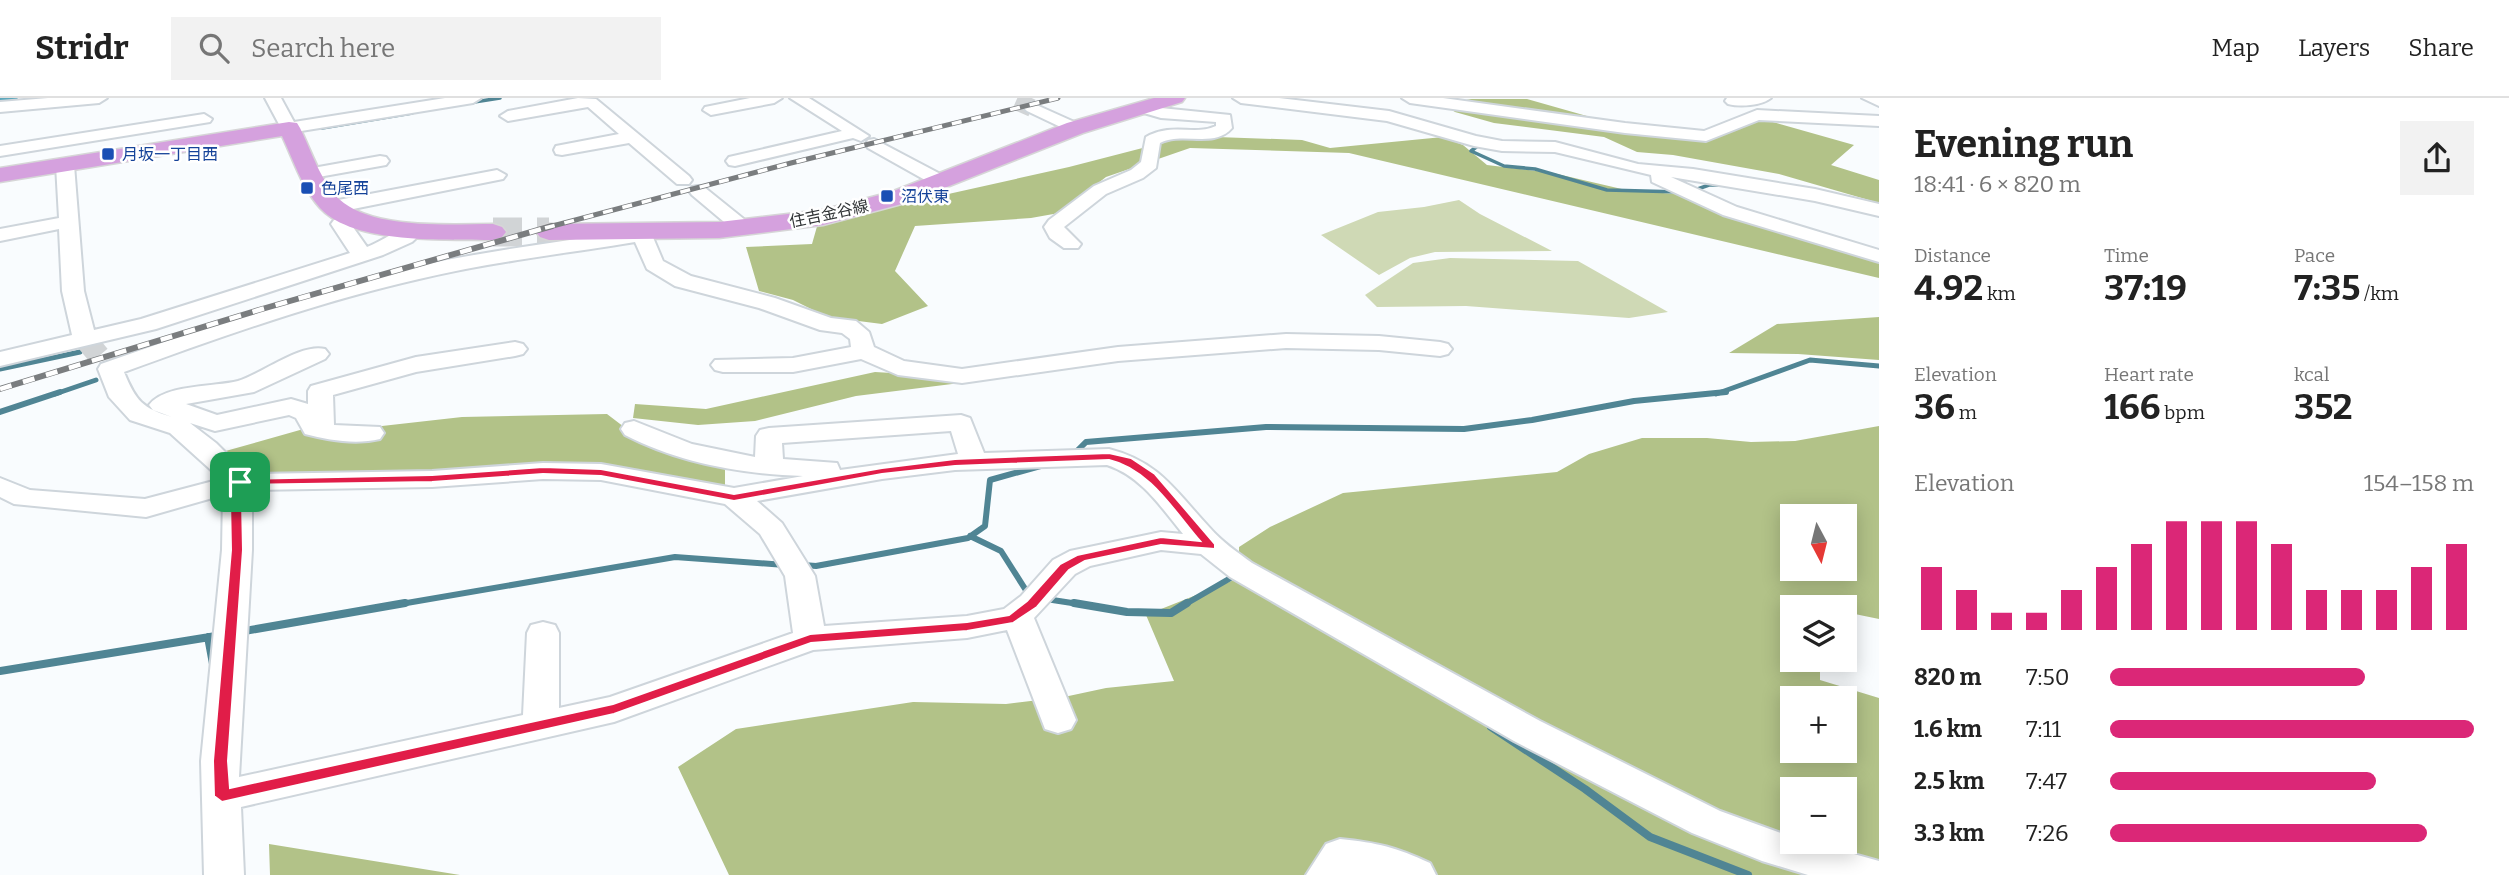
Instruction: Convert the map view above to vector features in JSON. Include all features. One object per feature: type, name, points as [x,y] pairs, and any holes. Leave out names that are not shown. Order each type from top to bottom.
[{"type":"main road","name":"住吉金谷線","points":[[549,232],[643,233],[743,228],[823,217],[900,197],[1075,128],[1175,98]]},
{"type":"main road","points":[[0,175],[65,168],[289,128],[337,216],[415,230],[485,228]]},
{"type":"street","points":[[0,107],[99,98]]},
{"type":"street","points":[[273,98],[289,128],[473,98]]},
{"type":"street","points":[[349,98],[360,116]]},
{"type":"street","points":[[711,110],[774,98]]},
{"type":"street","points":[[798,98],[940,181]]},
{"type":"street","points":[[1278,103],[1296,98]]},
{"type":"street","points":[[1410,98],[1625,128],[1706,136],[1757,116],[1879,121]]},
{"type":"street","points":[[1733,101],[1763,98]]},
{"type":"street","points":[[1870,98],[1879,101]]},
{"type":"street","points":[[1071,244],[1057,234],[1054,227],[1056,224],[1100,190],[1129,178],[1150,164],[1152,141],[1173,132],[1220,132],[1224,128],[1224,118],[1244,99],[1389,116],[1493,144],[1555,147],[1580,153],[1638,169],[1730,211],[1879,256]]},
{"type":"street","points":[[199,102],[214,141]]},
{"type":"street","points":[[537,121],[592,103]]},
{"type":"street","points":[[508,116],[592,103],[743,228]]},
{"type":"street","points":[[1032,108],[1075,128]]},
{"type":"street","points":[[1142,108],[1161,113],[1224,118]]},
{"type":"street","points":[[0,151],[204,118]]},
{"type":"street","points":[[562,150],[632,137]]},
{"type":"street","points":[[735,162],[863,138]]},
{"type":"street","points":[[1549,163],[1580,153]]},
{"type":"street","points":[[313,173],[380,161]]},
{"type":"street","points":[[65,168],[73,291],[85,339]]},
{"type":"street","points":[[1638,169],[1693,174],[1815,195],[1879,210]]},
{"type":"street","points":[[362,255],[337,216],[497,175]]},
{"type":"street","points":[[0,235],[67,222]]},
{"type":"street","points":[[0,359],[148,324],[362,255],[390,245],[415,230]]},
{"type":"street","points":[[240,482],[224,464],[179,427],[139,415],[122,397],[110,369],[349,291],[533,249],[643,233],[654,265],[683,281],[766,303],[828,325],[848,326],[861,337],[863,351]]},
{"type":"street","points":[[723,365],[790,366],[837,360],[863,351],[898,368],[962,376],[1118,354],[1286,341],[1379,343],[1440,349]]},
{"type":"street","points":[[321,429],[320,391],[362,376],[451,356],[516,349]]},
{"type":"street","points":[[162,405],[178,398],[245,387],[317,354]]},
{"type":"street","points":[[129,406],[162,405],[215,423],[292,408],[307,413],[314,428],[333,433],[371,433]]},
{"type":"street","points":[[769,467],[769,436],[961,423],[972,456]]},
{"type":"street","points":[[634,429],[670,447],[702,456],[769,467],[821,470],[972,456],[1040,459],[1109,457],[1127,461],[1151,477],[1211,546],[1241,570],[1362,640],[1527,731],[1706,822],[1776,849],[1868,875]]},
{"type":"street","points":[[0,486],[24,498],[146,508],[240,482],[432,478],[543,471],[601,472],[734,498],[972,456]]},
{"type":"street","points":[[224,875],[220,761],[237,550],[236,500],[240,482]]},
{"type":"street","points":[[734,498],[772,529],[794,565],[810,639]]},
{"type":"street","points":[[222,796],[614,709],[810,639],[967,627],[1013,618],[1064,567],[1081,558],[1161,541],[1211,546]]},
{"type":"street","points":[[1031,602],[1058,720]]},
{"type":"street","points":[[541,725],[543,633]]},
{"type":"street","points":[[1326,875],[1340,856],[1385,861],[1416,875]]},
{"type":"green space","points":[[1471,99],[1527,99],[1622,126],[1706,136],[1762,119],[1854,145],[1831,165],[1879,180],[1879,203],[1779,174],[1673,155],[1637,152],[1604,137],[1494,123],[1455,112],[1443,104]]},
{"type":"green space","points":[[1189,136],[1302,140],[1330,148],[1443,137],[1463,145],[1487,165],[1553,173],[1626,190],[1687,195],[1805,240],[1879,256],[1879,278],[1349,153],[1190,148],[1106,177],[1059,213],[1031,218],[915,226],[895,271],[928,306],[882,324],[827,317],[793,300],[759,291],[746,247],[812,244],[818,223],[1069,167]]},
{"type":"green space","points":[[1459,200],[1480,214],[1552,251],[1435,252],[1410,258],[1379,275],[1321,235],[1378,212]]},
{"type":"green space","points":[[1450,258],[1578,261],[1668,312],[1629,318],[1466,306],[1377,307],[1365,295],[1413,263]]},
{"type":"green space","points":[[1879,317],[1879,360],[1798,354],[1729,353],[1777,324]]},
{"type":"green space","points":[[875,372],[942,376],[960,383],[856,396],[755,421],[698,425],[633,418],[635,404],[706,409]]},
{"type":"green space","points":[[607,414],[645,443],[725,467],[725,489],[670,477],[247,477],[222,452],[307,428],[382,426],[462,417]]},
{"type":"green space","points":[[1879,426],[1879,619],[1857,614],[1857,595],[1780,595],[1780,672],[1820,672],[1820,680],[1840,686],[1780,686],[1780,763],[1857,763],[1857,691],[1879,698],[1879,875],[729,875],[678,767],[736,729],[913,702],[1006,704],[1064,697],[1106,688],[1174,681],[1146,615],[1239,578],[1239,547],[1270,527],[1343,493],[1557,472],[1589,454],[1642,438],[1707,438],[1751,442],[1795,441]]},
{"type":"green space","points":[[269,844],[460,875],[270,875]]},
{"type":"waterway","points":[[0,98],[8,98]]},
{"type":"waterway","points":[[468,103],[500,98]]},
{"type":"waterway","points":[[322,128],[412,113]]},
{"type":"waterway","points":[[1479,145],[1471,151],[1504,166],[1535,169],[1607,190],[1681,192]]},
{"type":"waterway","points":[[1692,191],[1709,185],[1726,185]]},
{"type":"waterway","points":[[0,369],[80,352]]},
{"type":"waterway","points":[[1720,393],[1810,360],[1879,366]]},
{"type":"waterway","points":[[55,394],[96,380]]},
{"type":"waterway","points":[[0,412],[60,392]]},
{"type":"waterway","points":[[1720,393],[1726,392]]},
{"type":"waterway","points":[[1074,454],[1086,442],[1266,427],[1464,429],[1532,420],[1634,401],[1720,393]]},
{"type":"waterway","points":[[1716,394],[1720,393]]},
{"type":"waterway","points":[[970,536],[985,526],[990,480],[1044,465]]},
{"type":"waterway","points":[[803,565],[816,566],[970,536]]},
{"type":"waterway","points":[[970,536],[1001,551],[1029,595]]},
{"type":"waterway","points":[[395,605],[675,557],[785,565]]},
{"type":"waterway","points":[[1184,605],[1234,576],[1237,578]]},
{"type":"waterway","points":[[1046,599],[1085,605]]},
{"type":"waterway","points":[[239,632],[405,603]]},
{"type":"waterway","points":[[1074,603],[1127,612],[1171,613],[1187,603]]},
{"type":"waterway","points":[[208,637],[222,635]]},
{"type":"waterway","points":[[0,671],[208,637]]},
{"type":"waterway","points":[[208,637],[213,664]]},
{"type":"waterway","points":[[1491,727],[1585,789],[1650,837],[1748,875]]},
{"type":"tunnel","points":[[1016,101],[1032,108]]},
{"type":"tunnel","points":[[493,232],[549,232]]},
{"type":"tunnel","points":[[85,339],[110,369]]},
{"type":"railway","points":[[545,228],[791,163],[1058,98]]},
{"type":"railway","points":[[545,228],[552,226]]},
{"type":"railway","points":[[0,389],[262,309],[545,228]]},
{"type":"place","name":"月坂一丁目西","points":[[108,154]]},
{"type":"place","name":"色尾西","points":[[307,188]]},
{"type":"place","name":"沼伏東","points":[[887,196]]},
{"type":"route","points":[[1109,457],[1127,461],[1151,477],[1211,546],[1161,541],[1081,558],[1064,567],[1032,604],[1013,618],[967,627],[810,639],[614,709],[222,796],[220,761],[237,550],[236,500],[240,482],[432,478],[543,471],[601,472],[734,498],[882,471],[955,463],[1109,457]]}]
